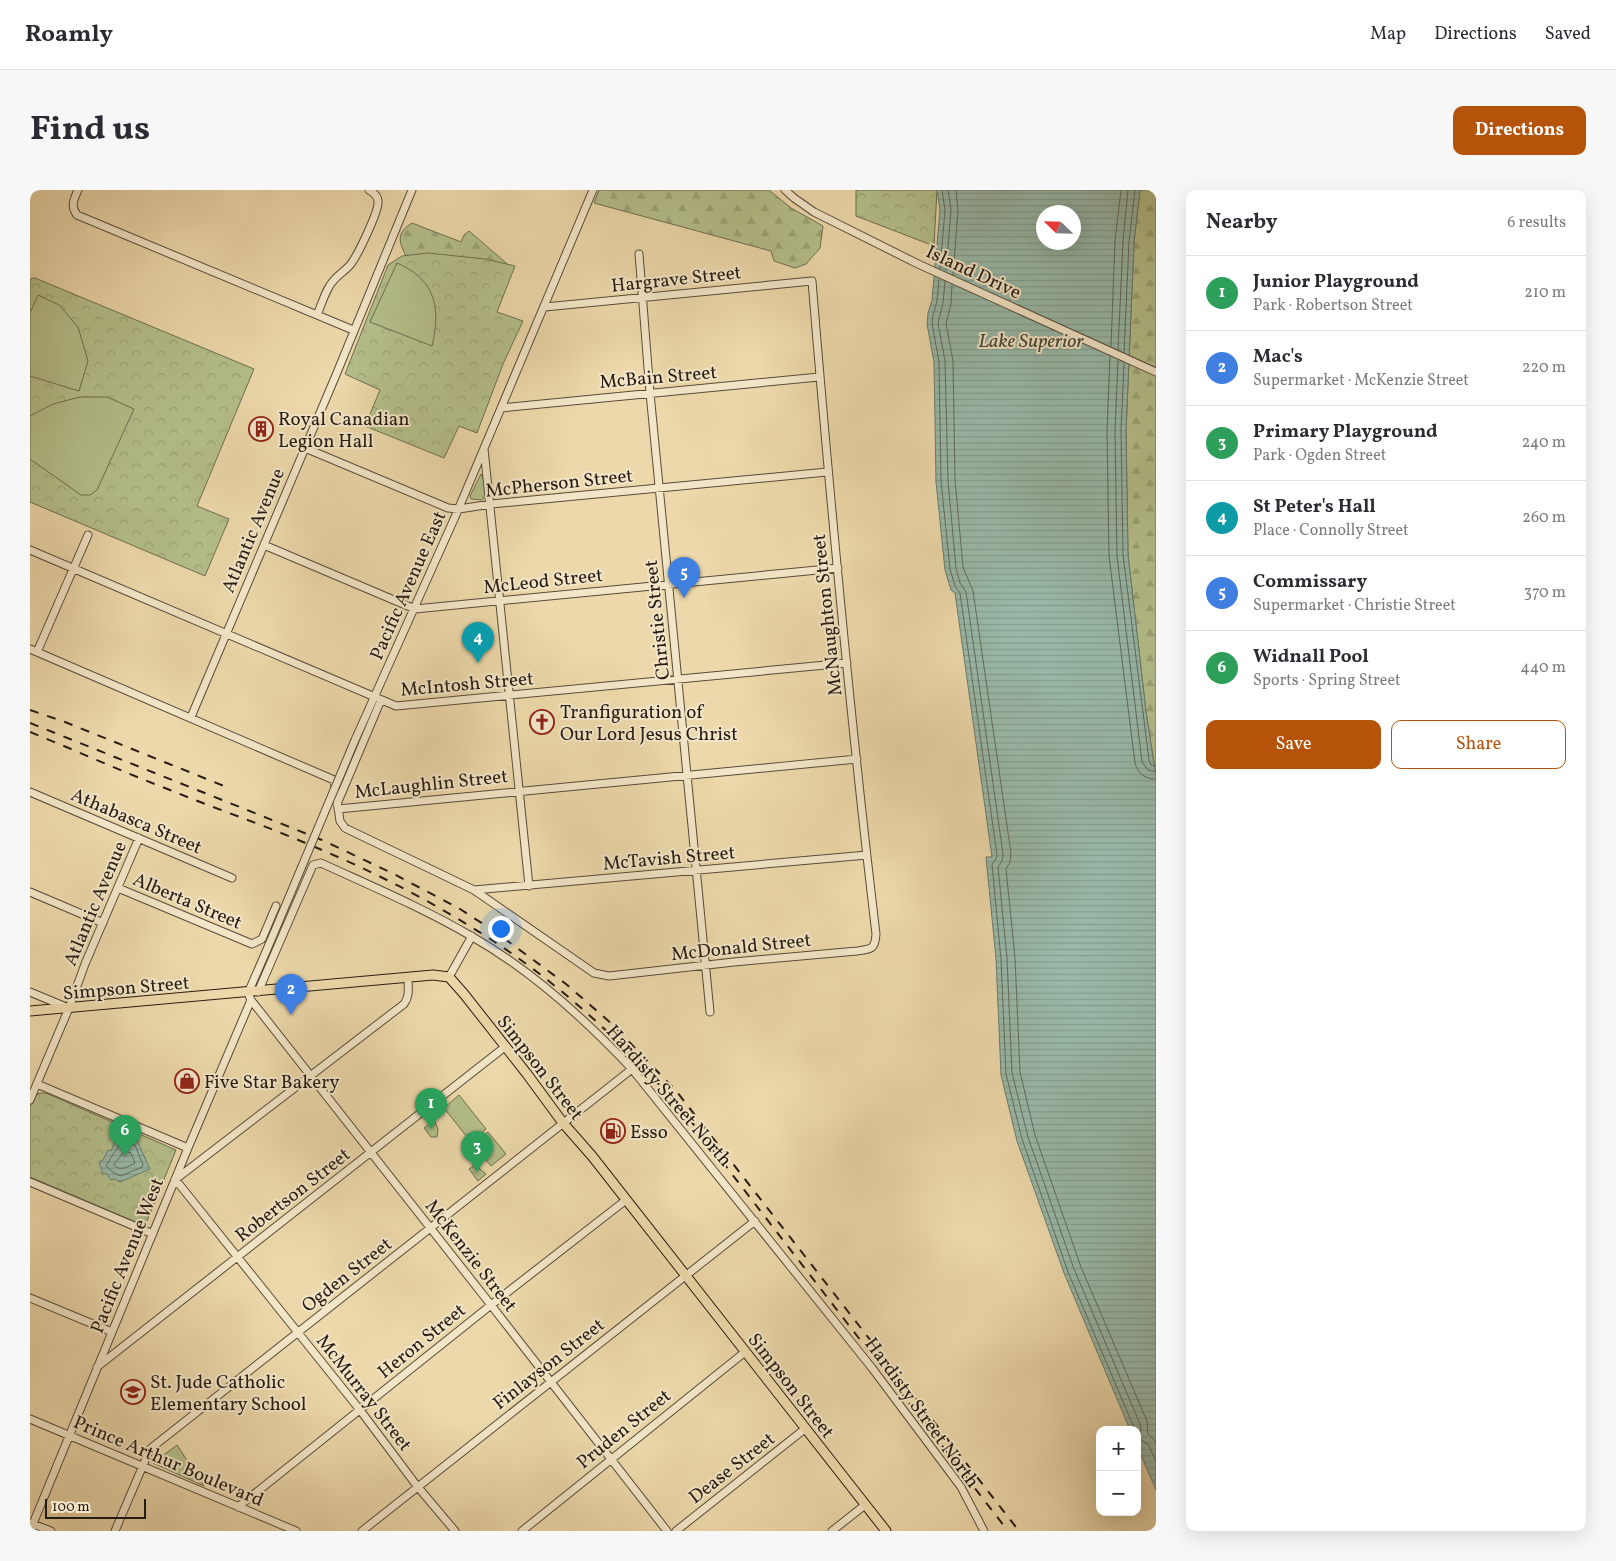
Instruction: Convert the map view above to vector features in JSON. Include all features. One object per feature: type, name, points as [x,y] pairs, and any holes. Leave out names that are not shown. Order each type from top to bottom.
[{"type":"main road","name":"Simpson Street","points":[[30,1011],[249,996],[258,992],[433,975],[448,977],[506,1046],[564,1123],[886,1531]]},
{"type":"street","points":[[78,190],[73,202],[73,208],[77,215],[353,330]]},
{"type":"street","points":[[317,315],[329,286],[356,256],[370,227],[378,207],[378,201],[376,196],[369,190]]},
{"type":"street","name":"Atlantic Avenue","points":[[190,717],[305,448],[412,190]]},
{"type":"street","name":"Pacific Avenue East","points":[[249,996],[270,940],[355,740],[378,698],[593,190]]},
{"type":"street","name":"Island Drive","points":[[785,190],[814,212],[918,264],[1154,371]]},
{"type":"street","name":"Christie Street","points":[[639,254],[641,298],[710,1012]]},
{"type":"street","name":"Hargrave Street","points":[[544,307],[812,281]]},
{"type":"street","name":"McNaughton Street","points":[[812,281],[827,472],[876,934],[875,945]]},
{"type":"street","name":"McBain Street","points":[[501,408],[819,377]]},
{"type":"street","name":"McPherson Street","points":[[305,448],[448,508],[458,509],[491,504],[827,472]]},
{"type":"street","points":[[484,448],[529,886]]},
{"type":"street","points":[[34,650],[88,536]]},
{"type":"street","name":"McLeod Street","points":[[264,545],[415,608],[838,568]]},
{"type":"street","name":"McIntosh Street","points":[[30,550],[396,706],[847,663]]},
{"type":"street","name":"McLaughlin Street","points":[[34,650],[334,780],[337,806],[857,759]]},
{"type":"street","points":[[378,698],[337,806],[340,821],[345,828],[474,890]]},
{"type":"street","name":"Athabasca Street","points":[[30,792],[232,878]]},
{"type":"street","name":"Atlantic Avenue","points":[[30,1100],[139,838]]},
{"type":"street","name":"McTavish Street","points":[[474,890],[867,855]]},
{"type":"street","name":"Hardisty Street North","points":[[258,992],[313,865],[317,863],[328,866],[440,919],[472,936],[507,959],[568,1007],[611,1046],[632,1069],[872,1368],[961,1487],[984,1531]]},
{"type":"street","name":"Alberta Street","points":[[118,888],[252,944],[262,939],[276,906]]},
{"type":"street","name":"McDonald Street","points":[[474,890],[594,973],[609,976],[857,951],[872,948],[875,945]]},
{"type":"street","points":[[30,892],[103,923]]},
{"type":"street","points":[[448,977],[472,936]]},
{"type":"street","points":[[175,1179],[404,1004],[407,1000],[408,978]]},
{"type":"street","points":[[30,992],[69,1008]]},
{"type":"street","name":"McKenzie Street","points":[[249,996],[667,1531]]},
{"type":"street","name":"Pacific Avenue West","points":[[31,1526],[70,1436],[249,996]]},
{"type":"street","name":"Robertson Street","points":[[97,1367],[371,1154],[506,1046]]},
{"type":"street","name":"Ogden Street","points":[[115,1531],[150,1449],[632,1069]]},
{"type":"street","points":[[37,1084],[188,1148]]},
{"type":"street","name":"McMurray Street","points":[[175,1179],[360,1410],[417,1486],[456,1531]]},
{"type":"street","points":[[30,1182],[152,1234]]},
{"type":"street","name":"Heron Street","points":[[238,1507],[626,1200]]},
{"type":"street","name":"Finlayson Street","points":[[362,1531],[755,1221]]},
{"type":"street","points":[[30,1298],[112,1332]]},
{"type":"street","name":"Pruden Street","points":[[522,1531],[745,1352]]},
{"type":"street","name":"Prince Arthur Boulevard","points":[[30,1419],[296,1531]]},
{"type":"street","name":"Dease Street","points":[[676,1531],[806,1428]]},
{"type":"street","points":[[832,1531],[865,1505]]},
{"type":"street","points":[[31,1526],[51,1531]]},
{"type":"green space","points":[[599,190],[769,190],[791,208],[823,226],[820,248],[806,264],[795,268],[774,261],[771,251],[594,203]]},
{"type":"green space","points":[[856,190],[937,190],[934,246],[856,216]]},
{"type":"green space","points":[[1140,190],[1156,190],[1156,776],[1146,712],[1128,555],[1126,431],[1134,242]]},
{"type":"green space","points":[[412,223],[461,242],[464,235],[469,231],[512,268],[408,260],[400,240],[403,231]]},
{"type":"green space","points":[[428,253],[485,259],[515,266],[497,312],[523,321],[503,364],[477,433],[459,426],[444,458],[365,426],[380,390],[345,374],[388,265],[402,256]]},
{"type":"green space","points":[[397,263],[410,270],[428,287],[435,308],[436,319],[432,346],[370,322]]},
{"type":"green space","points":[[35,278],[254,369],[197,506],[229,519],[205,576],[30,502],[30,279]]},
{"type":"green space","points":[[38,295],[59,305],[78,327],[88,361],[79,391],[30,376],[30,313]]},
{"type":"green space","points":[[80,397],[107,397],[134,409],[97,490],[90,495],[81,495],[30,459],[30,416],[53,404]]},
{"type":"green space","points":[[481,474],[486,494],[482,500],[471,499],[470,496]]},
{"type":"green space","points":[[46,1093],[176,1150],[145,1226],[30,1177],[30,1107],[35,1095]]},
{"type":"green space","points":[[459,1095],[486,1129],[471,1142],[444,1108]]},
{"type":"green space","points":[[434,1120],[438,1129],[437,1137],[431,1137],[424,1128]]},
{"type":"green space","points":[[488,1132],[506,1154],[491,1166],[473,1144]]},
{"type":"green space","points":[[475,1165],[486,1174],[478,1181],[469,1169]]},
{"type":"green space","points":[[177,1445],[204,1486],[153,1463]]},
{"type":"water","name":"Lake Superior","points":[[937,190],[1140,190],[1134,242],[1126,431],[1128,555],[1146,712],[1156,777],[1156,1490],[1141,1455],[1141,1426],[1128,1426],[1064,1273],[1017,1141],[1001,1075],[996,959],[986,857],[992,857],[955,593],[951,590],[945,570],[936,482],[934,362],[927,324],[932,300],[940,210]]},
{"type":"water","points":[[117,1136],[129,1140],[136,1138],[150,1169],[120,1182],[115,1179],[111,1180],[106,1173],[103,1174],[99,1162],[103,1160],[108,1150],[111,1151]]},
{"type":"railway","points":[[30,710],[65,722],[224,786]]},
{"type":"railway","points":[[30,723],[322,840],[394,874],[460,909],[494,931],[566,984],[612,1024],[677,1092],[1019,1531]]},
{"type":"railway","points":[[30,732],[152,783],[293,838],[388,881],[439,908],[487,937],[559,989],[626,1050],[687,1116],[1008,1531]]},
{"type":"place","name":"Royal Canadian Legion Hall","points":[[261,429]]},
{"type":"place","name":"Commissary","points":[[684,598]]},
{"type":"place","name":"St Peter's Hall","points":[[478,663]]},
{"type":"place","name":"Tranfiguration of Our Lord Jesus Christ","points":[[542,722]]},
{"type":"place","name":"Mac's","points":[[291,1015]]},
{"type":"place","name":"Five Star Bakery","points":[[187,1081]]},
{"type":"place","name":"Junior Playground","points":[[431,1129]]},
{"type":"place","name":"Esso","points":[[613,1131]]},
{"type":"place","name":"Widnall Pool","points":[[125,1156]]},
{"type":"place","name":"Primary Playground","points":[[477,1172]]},
{"type":"place","name":"St. Jude Catholic Elementary School","points":[[133,1392]]}]
